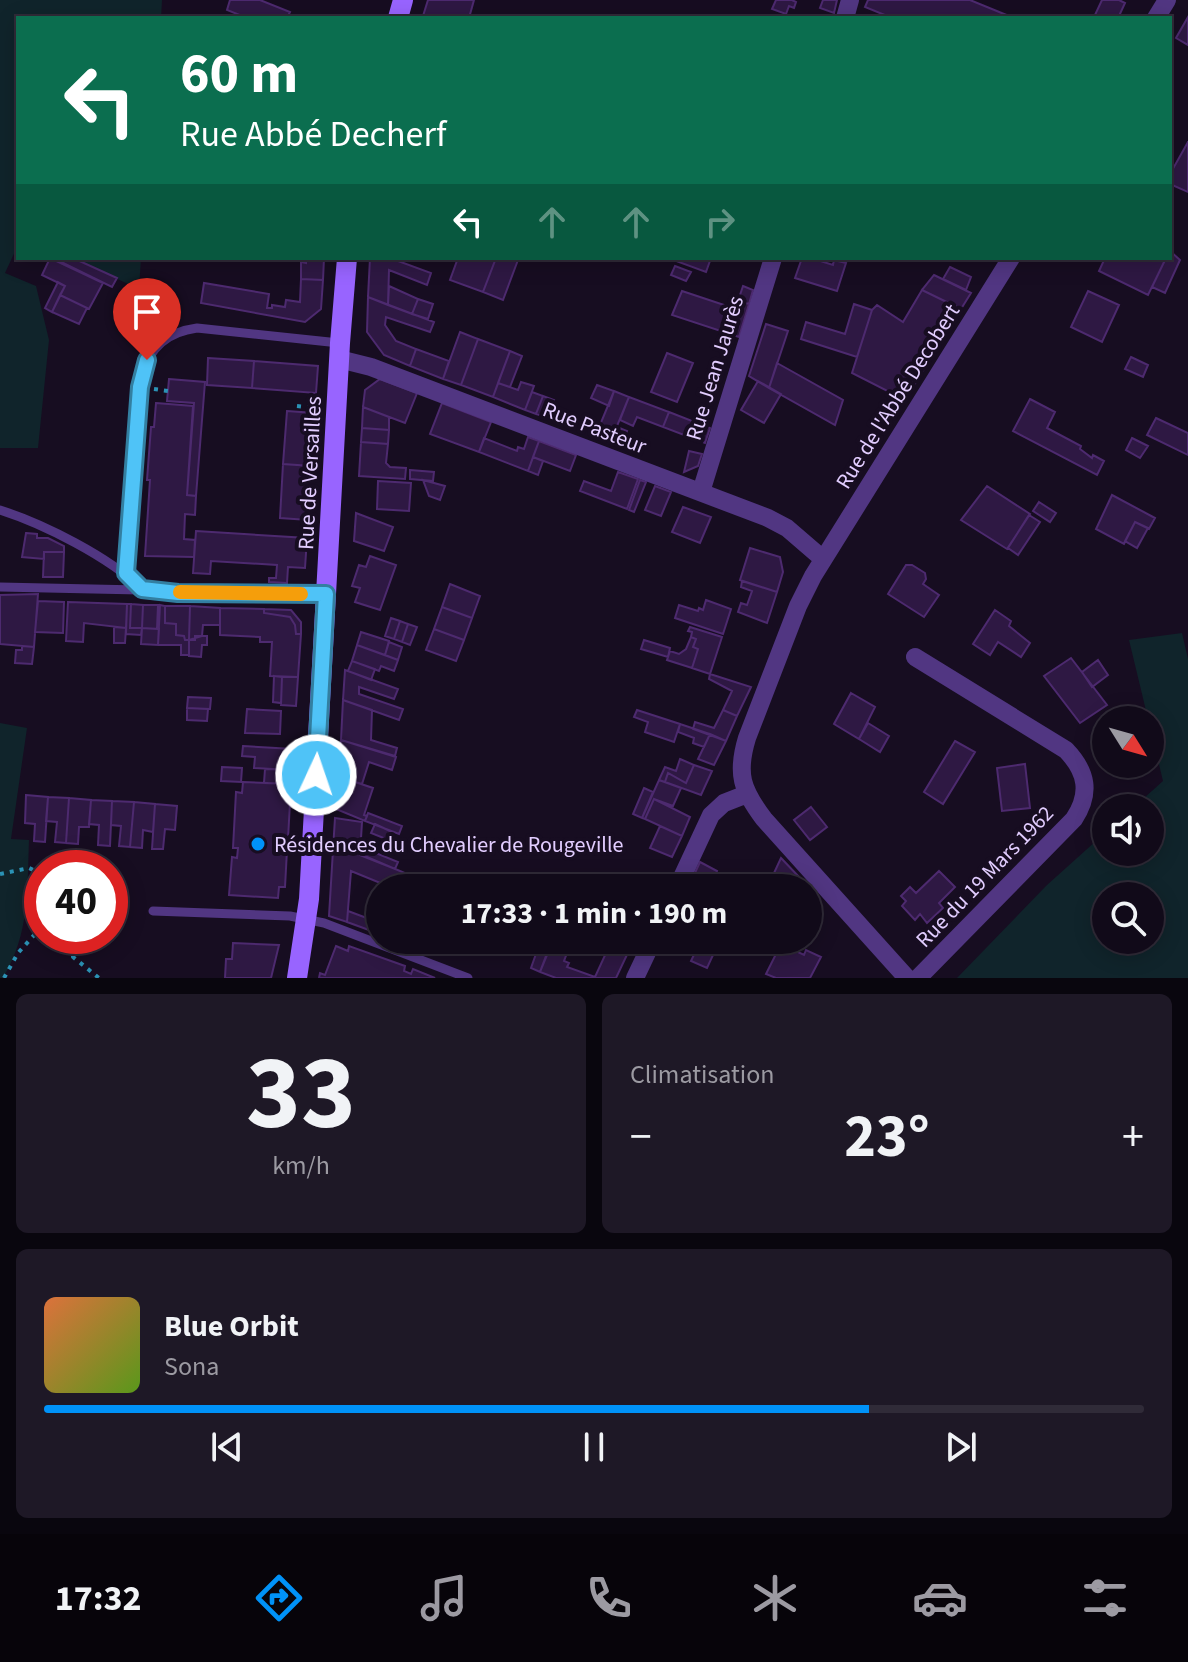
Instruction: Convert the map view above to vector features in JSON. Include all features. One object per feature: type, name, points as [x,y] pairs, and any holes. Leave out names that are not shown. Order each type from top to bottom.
[{"type":"street","name":"Rue de Versailles","points":[[297,978],[306,921],[347,260]]},
{"type":"street","name":"Rue Jean Jaurès","points":[[701,492],[772,260]]},
{"type":"street","name":"Rue de l'Abbé Decobert","points":[[747,794],[741,773],[747,738],[798,606],[823,559],[1010,260]]},
{"type":"street","name":"Rue Pasteur","points":[[340,351],[371,367],[778,523],[823,559]]},
{"type":"street","name":"Rue du 19 Mars 1962","points":[[915,657],[1066,750],[1081,768],[1086,788],[1080,809],[1068,825],[918,978]]},
{"type":"street","points":[[684,874],[711,815],[724,803],[747,794],[764,819],[907,978]]},
{"type":"street","points":[[635,978],[646,954]]},
{"type":"lane","points":[[126,573],[140,387],[147,360],[160,342],[180,331],[197,328],[340,351]]},
{"type":"lane","points":[[0,510],[43,528],[126,573],[142,589]]},
{"type":"lane","points":[[0,587],[326,594]]},
{"type":"lane","points":[[153,911],[290,916],[324,923],[468,978]]},
{"type":"path","points":[[0,874],[24,869]]},
{"type":"path","points":[[4,978],[24,946]]},
{"type":"path","points":[[73,954],[99,978]]},
{"type":"shaded area","points":[[0,0],[162,0],[161,16],[16,16],[16,249],[5,273],[36,286],[49,340],[38,448],[0,448]]},
{"type":"shaded area","points":[[76,260],[141,260],[139,289]]},
{"type":"shaded area","points":[[1182,633],[1188,659],[1188,978],[957,978],[1047,885],[1092,845],[1092,866],[1164,866],[1164,794],[1149,794],[1164,778],[1164,706],[1145,706],[1129,640]]},
{"type":"shaded area","points":[[0,723],[27,728],[11,839],[29,840],[29,850],[24,850],[23,928],[12,961],[3,978],[0,978]]},
{"type":"building","points":[[230,0],[260,0],[290,12],[288,16],[242,16],[227,10]]},
{"type":"building","points":[[428,0],[474,0],[470,16],[423,16]]},
{"type":"building","points":[[776,0],[796,2],[794,8],[789,6],[786,14],[772,9]]},
{"type":"building","points":[[823,0],[837,0],[834,13],[820,8]]},
{"type":"building","points":[[868,0],[970,0],[1009,16],[887,16],[865,7]]},
{"type":"building","points":[[1102,0],[1125,3],[1119,16],[1094,16]]},
{"type":"building","points":[[1188,17],[1188,45],[1176,38]]},
{"type":"building","points":[[1188,142],[1188,192],[1172,185],[1172,170]]},
{"type":"building","points":[[1172,253],[1180,260],[1165,293],[1152,287],[1165,260],[1172,260]]},
{"type":"building","points":[[49,260],[54,260],[103,283],[89,309],[60,295],[65,286],[42,275]]},
{"type":"building","points":[[57,260],[77,260],[117,278],[112,287]]},
{"type":"building","points":[[306,260],[324,260],[323,280],[301,279],[301,262],[306,263]]},
{"type":"building","points":[[370,260],[395,260],[431,273],[427,285],[389,270],[388,305],[368,297]]},
{"type":"building","points":[[457,260],[495,260],[483,292],[450,280]]},
{"type":"building","points":[[495,260],[518,260],[503,300],[483,292]]},
{"type":"building","points":[[676,260],[710,260],[706,272]]},
{"type":"building","points":[[801,260],[817,260],[833,265],[834,260],[846,263],[837,291],[795,278]]},
{"type":"building","points":[[1104,260],[1165,260],[1148,295],[1099,271]]},
{"type":"building","points":[[675,266],[691,272],[686,281],[671,275]]},
{"type":"building","points":[[950,267],[971,277],[966,290],[943,279]]},
{"type":"building","points":[[934,275],[971,293],[961,309],[922,290]]},
{"type":"building","points":[[301,279],[323,280],[321,309],[305,322],[201,303],[204,283],[269,294],[267,308],[272,308],[272,305],[285,307],[286,300],[300,302]]},
{"type":"building","points":[[58,282],[65,286],[52,312],[45,308]]},
{"type":"building","points":[[389,286],[418,299],[412,314],[388,305]]},
{"type":"building","points":[[743,286],[753,290],[749,304],[738,301]]},
{"type":"building","points":[[922,290],[961,309],[905,400],[852,373],[872,310],[877,305],[903,322]]},
{"type":"building","points":[[682,291],[730,307],[732,299],[749,304],[739,337],[672,315]]},
{"type":"building","points":[[1088,291],[1119,305],[1102,342],[1071,327]]},
{"type":"building","points":[[60,295],[87,308],[79,324],[52,312]]},
{"type":"building","points":[[368,297],[434,322],[430,332],[386,317],[385,325],[396,341],[416,349],[410,366],[384,355],[367,332]]},
{"type":"building","points":[[418,299],[433,304],[428,319],[412,314]]},
{"type":"building","points":[[854,304],[872,310],[857,357],[801,339],[806,322],[845,334]]},
{"type":"building","points":[[766,324],[788,331],[769,388],[749,376]]},
{"type":"building","points":[[460,332],[478,339],[461,385],[443,379]]},
{"type":"building","points":[[478,339],[510,351],[493,397],[461,385]]},
{"type":"building","points":[[416,349],[449,361],[443,379],[410,366]]},
{"type":"building","points":[[510,351],[522,356],[510,387],[498,383]]},
{"type":"building","points":[[667,353],[693,363],[677,402],[651,392]]},
{"type":"building","points":[[1131,357],[1148,365],[1143,377],[1125,369]]},
{"type":"building","points":[[208,358],[254,361],[252,388],[207,385]]},
{"type":"building","points":[[254,361],[318,366],[316,393],[252,388]]},
{"type":"building","points":[[777,363],[843,400],[835,425],[769,388]]},
{"type":"building","points":[[169,379],[205,382],[196,496],[187,495],[194,403],[167,401]]},
{"type":"building","points":[[380,379],[417,393],[405,423],[363,407],[365,390]]},
{"type":"building","points":[[758,381],[781,394],[764,423],[741,410]]},
{"type":"building","points":[[521,382],[534,386],[525,410],[493,397],[498,383],[518,390]]},
{"type":"building","points":[[597,385],[614,391],[609,406],[591,398]]},
{"type":"building","points":[[614,391],[629,397],[610,443],[595,437]]},
{"type":"building","points":[[532,392],[543,396],[536,414],[525,410]]},
{"type":"building","points":[[543,396],[554,400],[548,418],[536,414]]},
{"type":"building","points":[[629,397],[669,412],[663,427],[637,417],[633,426],[620,420]]},
{"type":"building","points":[[1030,399],[1055,412],[1047,428],[1081,446],[1080,449],[1092,458],[1093,455],[1104,461],[1097,475],[1013,431]]},
{"type":"building","points":[[156,403],[193,406],[187,495],[196,496],[195,515],[185,514],[184,539],[195,540],[194,557],[145,556],[150,480],[147,480]]},
{"type":"building","points":[[442,403],[491,422],[479,452],[430,434]]},
{"type":"building","points":[[363,407],[389,417],[389,430],[362,428]]},
{"type":"building","points":[[287,411],[314,413],[311,466],[283,464]]},
{"type":"building","points":[[669,412],[710,428],[705,443],[663,427]]},
{"type":"building","points":[[1156,418],[1188,433],[1188,455],[1147,435]]},
{"type":"building","points":[[617,427],[627,431],[621,447],[610,443]]},
{"type":"building","points":[[362,428],[389,430],[388,444],[361,442]]},
{"type":"building","points":[[528,437],[539,441],[528,471],[479,452],[484,438],[517,451],[518,447],[524,449]]},
{"type":"building","points":[[1132,438],[1148,446],[1140,458],[1126,450]]},
{"type":"building","points":[[539,441],[576,455],[570,471],[533,457]]},
{"type":"building","points":[[361,442],[388,444],[386,463],[390,467],[406,468],[405,479],[359,476]]},
{"type":"building","points":[[689,451],[702,454],[698,466],[684,472]]},
{"type":"building","points":[[533,457],[543,461],[538,475],[528,471]]},
{"type":"building","points":[[283,464],[311,466],[308,520],[280,518]]},
{"type":"building","points":[[410,470],[434,472],[433,481],[410,479]]},
{"type":"building","points":[[618,472],[638,479],[627,509],[580,491],[584,481],[611,491]]},
{"type":"building","points":[[423,480],[445,486],[440,500],[429,496]]},
{"type":"building","points":[[640,480],[646,482],[634,512],[629,510]]},
{"type":"building","points":[[378,481],[411,483],[409,511],[377,509]]},
{"type":"building","points":[[655,486],[671,492],[661,516],[645,510]]},
{"type":"building","points":[[987,486],[1030,514],[1007,549],[961,520]]},
{"type":"building","points":[[1112,495],[1155,518],[1149,529],[1135,522],[1124,544],[1096,529]]},
{"type":"building","points":[[1039,502],[1056,513],[1050,522],[1033,511]]},
{"type":"building","points":[[683,507],[711,517],[700,543],[672,532]]},
{"type":"building","points":[[356,513],[393,527],[384,551],[354,541]]},
{"type":"building","points":[[1029,515],[1040,522],[1018,555],[1008,548]]},
{"type":"building","points":[[1135,522],[1148,528],[1137,548],[1125,541]]},
{"type":"building","points":[[196,531],[307,538],[305,568],[288,567],[287,583],[269,582],[269,578],[276,578],[277,565],[211,561],[210,574],[193,573]]},
{"type":"building","points":[[26,533],[37,534],[37,538],[48,538],[64,546],[64,552],[44,552],[44,559],[22,557]]},
{"type":"building","points":[[750,548],[780,557],[783,572],[777,592],[740,580]]},
{"type":"building","points":[[44,552],[64,552],[63,577],[43,577]]},
{"type":"building","points":[[370,556],[396,565],[380,610],[355,602],[360,588],[352,586],[359,565],[366,567]]},
{"type":"building","points":[[906,565],[925,573],[923,584],[939,595],[924,617],[888,594]]},
{"type":"building","points":[[742,581],[777,592],[767,623],[738,612],[741,603],[747,605],[752,591],[741,587]]},
{"type":"building","points":[[450,584],[480,596],[472,618],[442,607]]},
{"type":"building","points":[[38,594],[34,647],[0,644],[0,595]]},
{"type":"building","points":[[706,600],[731,609],[723,634],[675,618],[679,605],[698,611],[699,608],[703,610]]},
{"type":"building","points":[[38,601],[64,602],[63,633],[35,632]]},
{"type":"building","points":[[68,602],[127,604],[126,628],[84,623],[83,642],[66,641]]},
{"type":"building","points":[[127,604],[131,604],[130,628],[142,628],[141,635],[126,634]]},
{"type":"building","points":[[131,604],[143,605],[142,628],[130,628]]},
{"type":"building","points":[[143,605],[158,605],[157,629],[142,628]]},
{"type":"building","points":[[160,605],[165,606],[165,623],[176,624],[176,635],[189,640],[189,655],[181,655],[181,645],[158,645]]},
{"type":"building","points":[[165,606],[190,606],[189,640],[176,635],[176,624],[165,623]]},
{"type":"building","points":[[190,606],[220,608],[220,625],[203,625],[202,636],[189,640]]},
{"type":"building","points":[[442,607],[472,618],[464,640],[434,629]]},
{"type":"building","points":[[220,608],[264,609],[264,613],[290,617],[296,634],[301,634],[298,677],[270,676],[272,642],[260,642],[260,637],[220,635]]},
{"type":"building","points":[[264,609],[291,610],[301,622],[301,634],[296,634],[290,617],[264,613]]},
{"type":"building","points":[[995,610],[1011,621],[1009,626],[1030,643],[1021,657],[998,642],[990,655],[973,644]]},
{"type":"building","points":[[391,618],[400,621],[394,639],[385,636]]},
{"type":"building","points":[[400,621],[408,624],[402,642],[394,639]]},
{"type":"building","points":[[408,624],[417,627],[410,645],[402,642]]},
{"type":"building","points":[[114,627],[126,628],[125,643],[114,643]]},
{"type":"building","points":[[690,627],[722,637],[710,674],[692,668],[698,649],[693,647],[696,639],[688,631]]},
{"type":"building","points":[[142,628],[159,629],[158,645],[141,644]]},
{"type":"building","points":[[434,629],[464,640],[456,661],[426,650]]},
{"type":"building","points":[[361,632],[389,641],[385,655],[357,645]]},
{"type":"building","points":[[195,636],[207,636],[207,645],[202,645],[201,657],[189,656],[189,640],[195,640]]},
{"type":"building","points":[[691,637],[696,639],[693,647],[698,649],[692,668],[667,660],[670,651],[679,654],[686,649]]},
{"type":"building","points":[[644,640],[670,648],[668,657],[641,649]]},
{"type":"building","points":[[389,642],[402,647],[398,660],[385,655]]},
{"type":"building","points":[[357,645],[398,660],[394,671],[381,666],[379,671],[352,661]]},
{"type":"building","points":[[22,646],[34,647],[32,664],[15,663],[16,650],[22,650]]},
{"type":"building","points":[[1071,658],[1107,705],[1092,706],[1092,715],[1080,723],[1044,676]]},
{"type":"building","points":[[1098,660],[1108,675],[1092,687],[1082,672]]},
{"type":"building","points":[[352,661],[375,669],[371,680],[348,671]]},
{"type":"building","points":[[345,670],[398,689],[394,699],[359,687],[359,694],[403,709],[399,720],[343,700]]},
{"type":"building","points":[[710,674],[751,687],[737,716],[723,710],[732,691],[709,679]]},
{"type":"building","points":[[274,676],[282,677],[281,703],[273,702]]},
{"type":"building","points":[[282,677],[298,677],[296,706],[281,705]]},
{"type":"building","points":[[851,693],[875,707],[859,739],[834,724]]},
{"type":"building","points":[[188,697],[211,698],[210,709],[187,708]]},
{"type":"building","points":[[343,700],[372,710],[371,740],[397,748],[395,756],[341,740]]},
{"type":"building","points":[[187,708],[208,709],[207,721],[187,720]]},
{"type":"building","points":[[247,709],[281,711],[280,734],[245,733]]},
{"type":"building","points":[[637,710],[680,724],[674,742],[645,732],[648,722],[634,717]]},
{"type":"building","points":[[723,710],[737,716],[726,741],[693,729],[695,722],[714,728]]},
{"type":"building","points":[[868,723],[889,736],[880,752],[859,739]]},
{"type":"building","points":[[680,724],[710,734],[704,747],[693,743],[694,738],[678,732]]},
{"type":"building","points":[[710,734],[726,741],[714,765],[698,759]]},
{"type":"building","points":[[341,740],[396,757],[392,770],[369,762],[362,784],[338,777]]},
{"type":"building","points":[[955,741],[975,752],[943,804],[924,792]]},
{"type":"building","points":[[243,746],[293,749],[292,770],[254,768],[255,757],[242,756]]},
{"type":"building","points":[[680,759],[694,765],[686,783],[668,773],[665,782],[659,780],[665,767],[676,771]]},
{"type":"building","points":[[1025,764],[1030,808],[1002,811],[997,768]]},
{"type":"building","points":[[694,765],[712,771],[701,795],[665,782],[668,773],[686,783]]},
{"type":"building","points":[[222,767],[242,768],[241,782],[221,781]]},
{"type":"building","points":[[265,769],[292,770],[291,784],[264,783]]},
{"type":"building","points":[[343,778],[373,788],[365,821],[336,809],[343,794],[337,791]]},
{"type":"building","points":[[659,780],[681,788],[673,806],[654,799],[645,819],[642,818]]},
{"type":"building","name":"Résidences du Chevalier de Rougeville","points":[[243,782],[291,784],[288,839],[284,839],[284,849],[287,850],[285,887],[279,887],[278,898],[229,895],[232,857],[237,858],[238,848],[233,848],[236,792],[242,793]]},
{"type":"building","points":[[644,788],[653,792],[642,818],[633,814]]},
{"type":"building","points":[[26,795],[48,797],[45,842],[34,841],[35,824],[25,823]]},
{"type":"building","points":[[48,797],[69,798],[66,843],[55,842],[57,822],[46,821]]},
{"type":"building","points":[[69,798],[91,800],[89,827],[79,827],[78,844],[66,843]]},
{"type":"building","points":[[654,799],[690,817],[682,836],[645,819]]},
{"type":"building","points":[[91,800],[112,801],[110,846],[98,845],[99,825],[89,824]]},
{"type":"building","points":[[112,801],[134,802],[130,847],[119,846],[121,826],[111,825]]},
{"type":"building","points":[[134,802],[155,804],[153,832],[143,830],[142,848],[130,847]]},
{"type":"building","points":[[155,804],[177,806],[175,830],[165,829],[163,849],[152,849]]},
{"type":"building","points":[[811,807],[827,827],[810,840],[794,820]]},
{"type":"building","points":[[368,813],[402,826],[399,834],[365,821]]},
{"type":"building","points":[[335,818],[362,822],[360,854],[333,850]]},
{"type":"building","points":[[375,824],[390,831],[386,839],[371,833]]},
{"type":"building","points":[[660,826],[682,836],[672,857],[650,848]]},
{"type":"building","points":[[361,847],[398,862],[395,869],[360,855]]},
{"type":"building","points":[[333,850],[360,854],[407,874],[366,874],[366,877],[351,871],[347,922],[329,916]]},
{"type":"building","points":[[781,858],[796,874],[774,874]]},
{"type":"building","points":[[700,862],[717,871],[716,874],[694,874]]},
{"type":"building","points":[[939,871],[955,887],[939,903],[943,908],[927,923],[920,914],[915,920],[902,906],[906,901],[901,896],[910,887],[916,893]]},
{"type":"building","points":[[348,911],[366,918],[366,929],[347,922]]},
{"type":"building","points":[[233,943],[279,945],[271,978],[225,978],[226,959],[232,959]]},
{"type":"building","points":[[336,946],[348,951],[349,946],[405,966],[404,971],[411,974],[413,969],[435,978],[319,978],[320,973],[325,975]]},
{"type":"building","points":[[536,954],[547,955],[540,972],[531,968]]},
{"type":"building","points":[[547,954],[567,954],[564,961],[569,963],[567,967],[595,977],[606,954],[627,954],[616,978],[556,978],[540,972]]},
{"type":"building","points":[[694,954],[714,954],[707,968],[691,961]]},
{"type":"building","points":[[776,954],[815,954],[821,957],[810,978],[776,978],[766,974]]},
{"type":"slow traffic","points":[[180,592],[301,594]]},
{"type":"place","name":"Résidences du Chevalier de Rougeville","points":[[258,844]]},
{"type":"route","points":[[147,360],[141,375],[126,573],[142,589],[178,593],[326,594],[316,775]]}]
